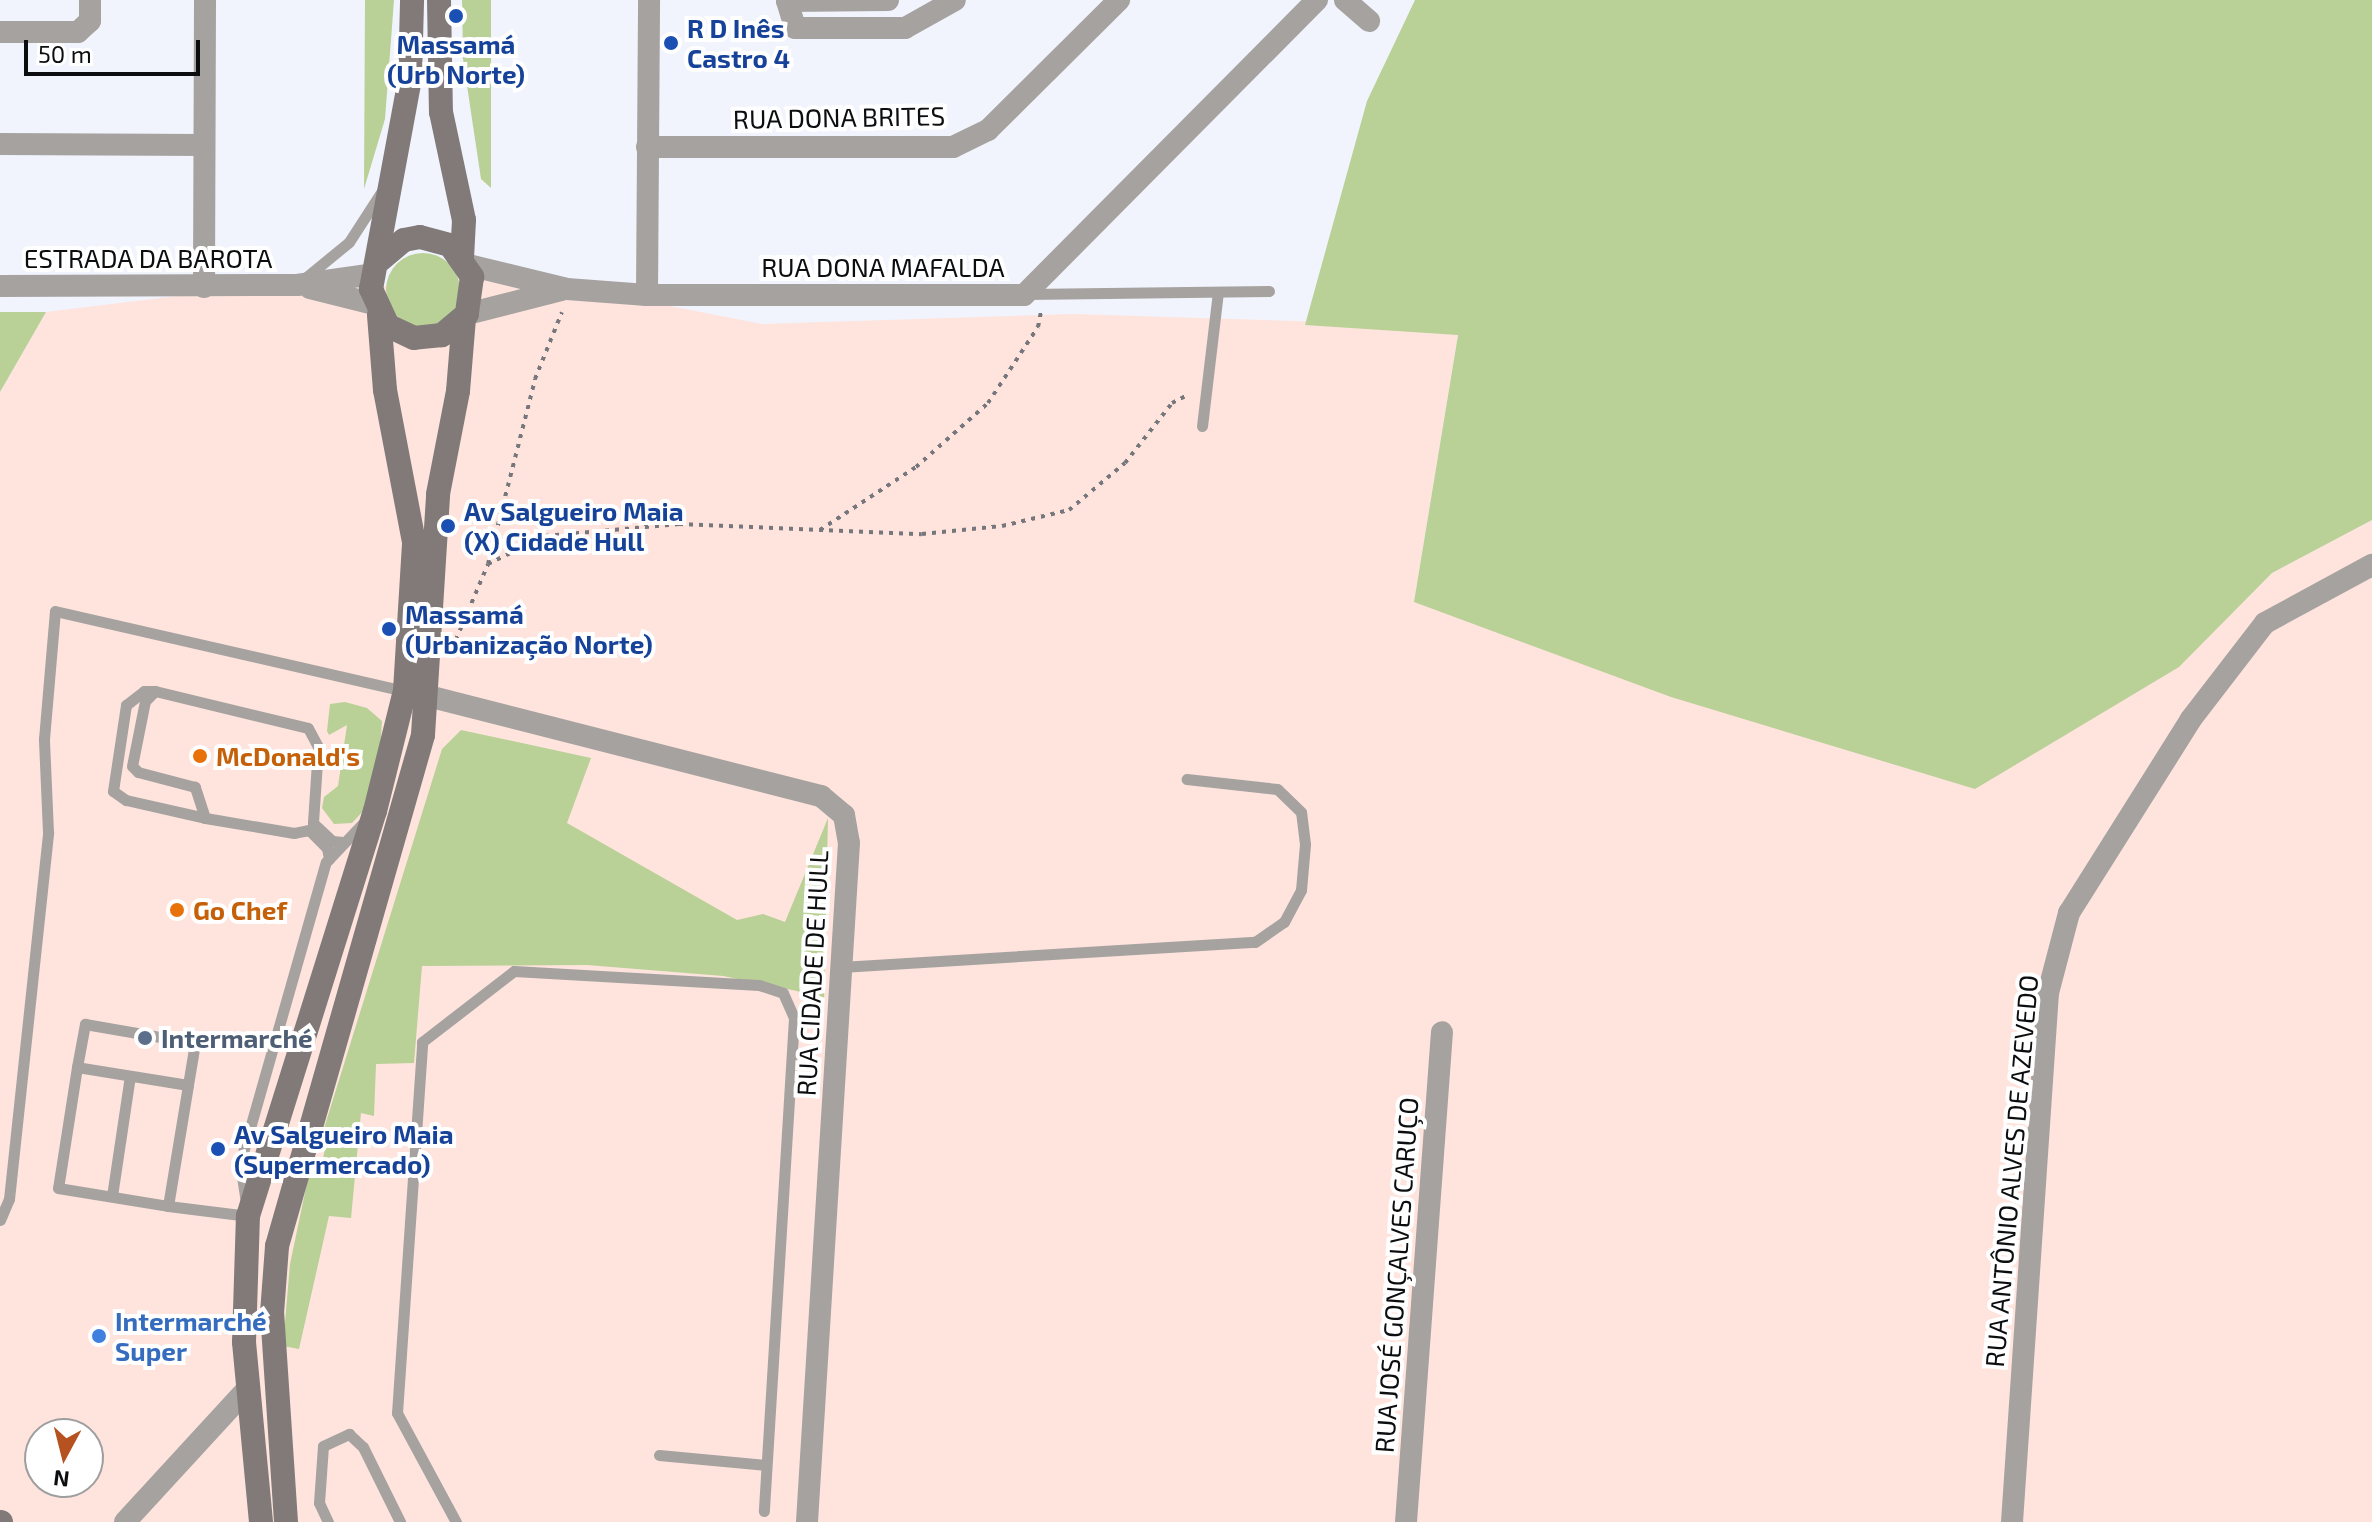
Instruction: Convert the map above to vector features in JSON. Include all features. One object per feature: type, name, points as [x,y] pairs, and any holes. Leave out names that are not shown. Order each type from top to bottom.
[{"type":"street","points":[[0,32],[78,32],[90,21],[90,0]]},
{"type":"street","points":[[204,287],[205,0]]},
{"type":"street","points":[[286,1522],[274,1373],[277,1246],[423,735],[417,693],[414,542],[385,390],[376,267],[388,180],[410,79],[412,0]]},
{"type":"street","points":[[260,1521],[243,1282],[248,1216],[375,811],[431,655],[438,494],[458,391],[465,316],[473,289],[465,260],[464,220],[441,112],[439,0]]},
{"type":"street","points":[[647,295],[649,0]]},
{"type":"street","points":[[888,0],[787,1],[795,28],[905,28],[955,0]]},
{"type":"street","name":"RUA DONA BRITES","points":[[647,147],[953,147],[988,130],[1119,0]]},
{"type":"street","name":"RUA DONA MAFALDA","points":[[465,316],[567,294],[1033,298],[1317,0]]},
{"type":"street","points":[[1345,0],[1369,21]]},
{"type":"street","points":[[0,144],[204,145]]},
{"type":"street","points":[[376,267],[390,248],[420,237],[436,239],[465,260]]},
{"type":"street","name":"RUA DONA MAFALDA","points":[[465,260],[567,294]]},
{"type":"street","name":"ESTRADA DA BAROTA","points":[[0,286],[297,285],[376,267]]},
{"type":"street","name":"ESTRADA DA BAROTA","points":[[297,285],[377,310]]},
{"type":"street","points":[[377,310],[388,326],[414,338],[442,335],[465,316]]},
{"type":"street","name":"RUA ANTÔNIO ALVES DE AZEVEDO","points":[[2012,1522],[2048,993],[2069,913],[2191,719],[2265,623],[2372,565]]},
{"type":"street","name":"RUA CIDADE DE HULL","points":[[417,693],[821,796],[844,815],[849,843],[807,1522]]},
{"type":"street","name":"RUA JOSÉ GONÇALVES CARUÇO","points":[[1406,1522],[1442,1032]]},
{"type":"street","points":[[125,1522],[249,1387]]},
{"type":"lane","name":"ESTRADA DA BAROTA","points":[[297,285],[349,242],[388,180]]},
{"type":"lane","points":[[1033,298],[1269,291]]},
{"type":"lane","points":[[1202,426],[1218,292]]},
{"type":"lane","points":[[0,1220],[9,1199],[48,832],[44,739],[55,611],[417,693]]},
{"type":"lane","points":[[329,859],[327,848],[309,830],[294,833],[205,818],[126,800],[113,791],[126,705],[144,691],[155,691],[308,728],[318,747],[313,823],[332,841],[343,842]]},
{"type":"lane","points":[[155,691],[145,701],[132,766],[195,787],[205,818]]},
{"type":"lane","points":[[841,967],[1255,942],[1284,922],[1301,890],[1305,844],[1301,812],[1277,789],[1187,779]]},
{"type":"lane","points":[[168,1206],[195,1043],[85,1024],[58,1188],[168,1206],[248,1216],[240,1163],[329,859],[375,811]]},
{"type":"lane","points":[[456,1522],[397,1413],[422,1042],[514,971],[759,985],[783,993],[794,1018],[764,1511]]},
{"type":"lane","points":[[77,1067],[188,1085]]},
{"type":"lane","points":[[112,1196],[130,1076]]},
{"type":"lane","points":[[328,1522],[319,1503],[323,1446],[349,1434],[363,1447],[400,1522]]},
{"type":"lane","points":[[659,1455],[766,1465]]},
{"type":"path","points":[[431,655],[456,647],[488,564],[535,379],[567,294]]},
{"type":"path","points":[[819,531],[916,467],[988,403],[1038,327],[1033,298]]},
{"type":"path","points":[[488,564],[545,536],[679,524],[922,534],[1002,526],[1069,510],[1125,463],[1172,403],[1208,385]]},
{"type":"shaded area","points":[[490,271],[762,324],[1073,314],[1327,322],[1458,334],[1414,602],[2178,667],[2272,573],[2372,520],[2372,1522],[0,1522],[0,392],[46,312],[193,294],[314,296]]},
{"type":"green space","points":[[365,0],[394,0],[385,119],[364,189]]},
{"type":"green space","points":[[462,0],[491,0],[491,188],[481,179],[463,59]]},
{"type":"green space","points":[[1415,0],[2372,0],[2372,520],[2272,573],[2179,667],[1975,789],[1671,697],[1414,602],[1458,335],[1305,325],[1367,101]]},
{"type":"green space","points":[[423,253],[444,259],[454,269],[460,290],[454,311],[444,321],[423,327],[402,321],[392,311],[386,290],[392,269],[402,259]]},
{"type":"green space","points":[[0,312],[46,312],[0,392]]},
{"type":"green space","points":[[345,702],[367,708],[382,721],[380,751],[366,808],[352,823],[334,824],[322,808],[324,797],[338,786],[347,725],[329,735],[327,731],[330,704]]},
{"type":"green space","points":[[461,730],[591,758],[567,823],[737,920],[763,914],[785,922],[828,818],[824,1002],[797,991],[723,976],[587,965],[422,966],[414,1063],[376,1064],[374,1116],[361,1113],[351,1218],[329,1216],[299,1349],[283,1346],[290,1264],[311,1164],[322,1165],[326,1142],[321,1138],[442,749]]},
{"type":"place","name":"Massamá (Urb Norte)","points":[[456,16]]},
{"type":"place","name":"R D Inês Castro 4","points":[[671,43]]},
{"type":"place","name":"Av Salgueiro Maia (X) Cidade Hull","points":[[448,526]]},
{"type":"place","name":"Massamá (Urbanização Norte)","points":[[389,629]]},
{"type":"place","name":"McDonald's","points":[[200,756]]},
{"type":"place","name":"Go Chef","points":[[177,910]]},
{"type":"place","name":"Intermarché","points":[[145,1038]]},
{"type":"place","name":"Av Salgueiro Maia (Supermercado)","points":[[218,1149]]},
{"type":"place","name":"Intermarché Super","points":[[99,1336]]}]
